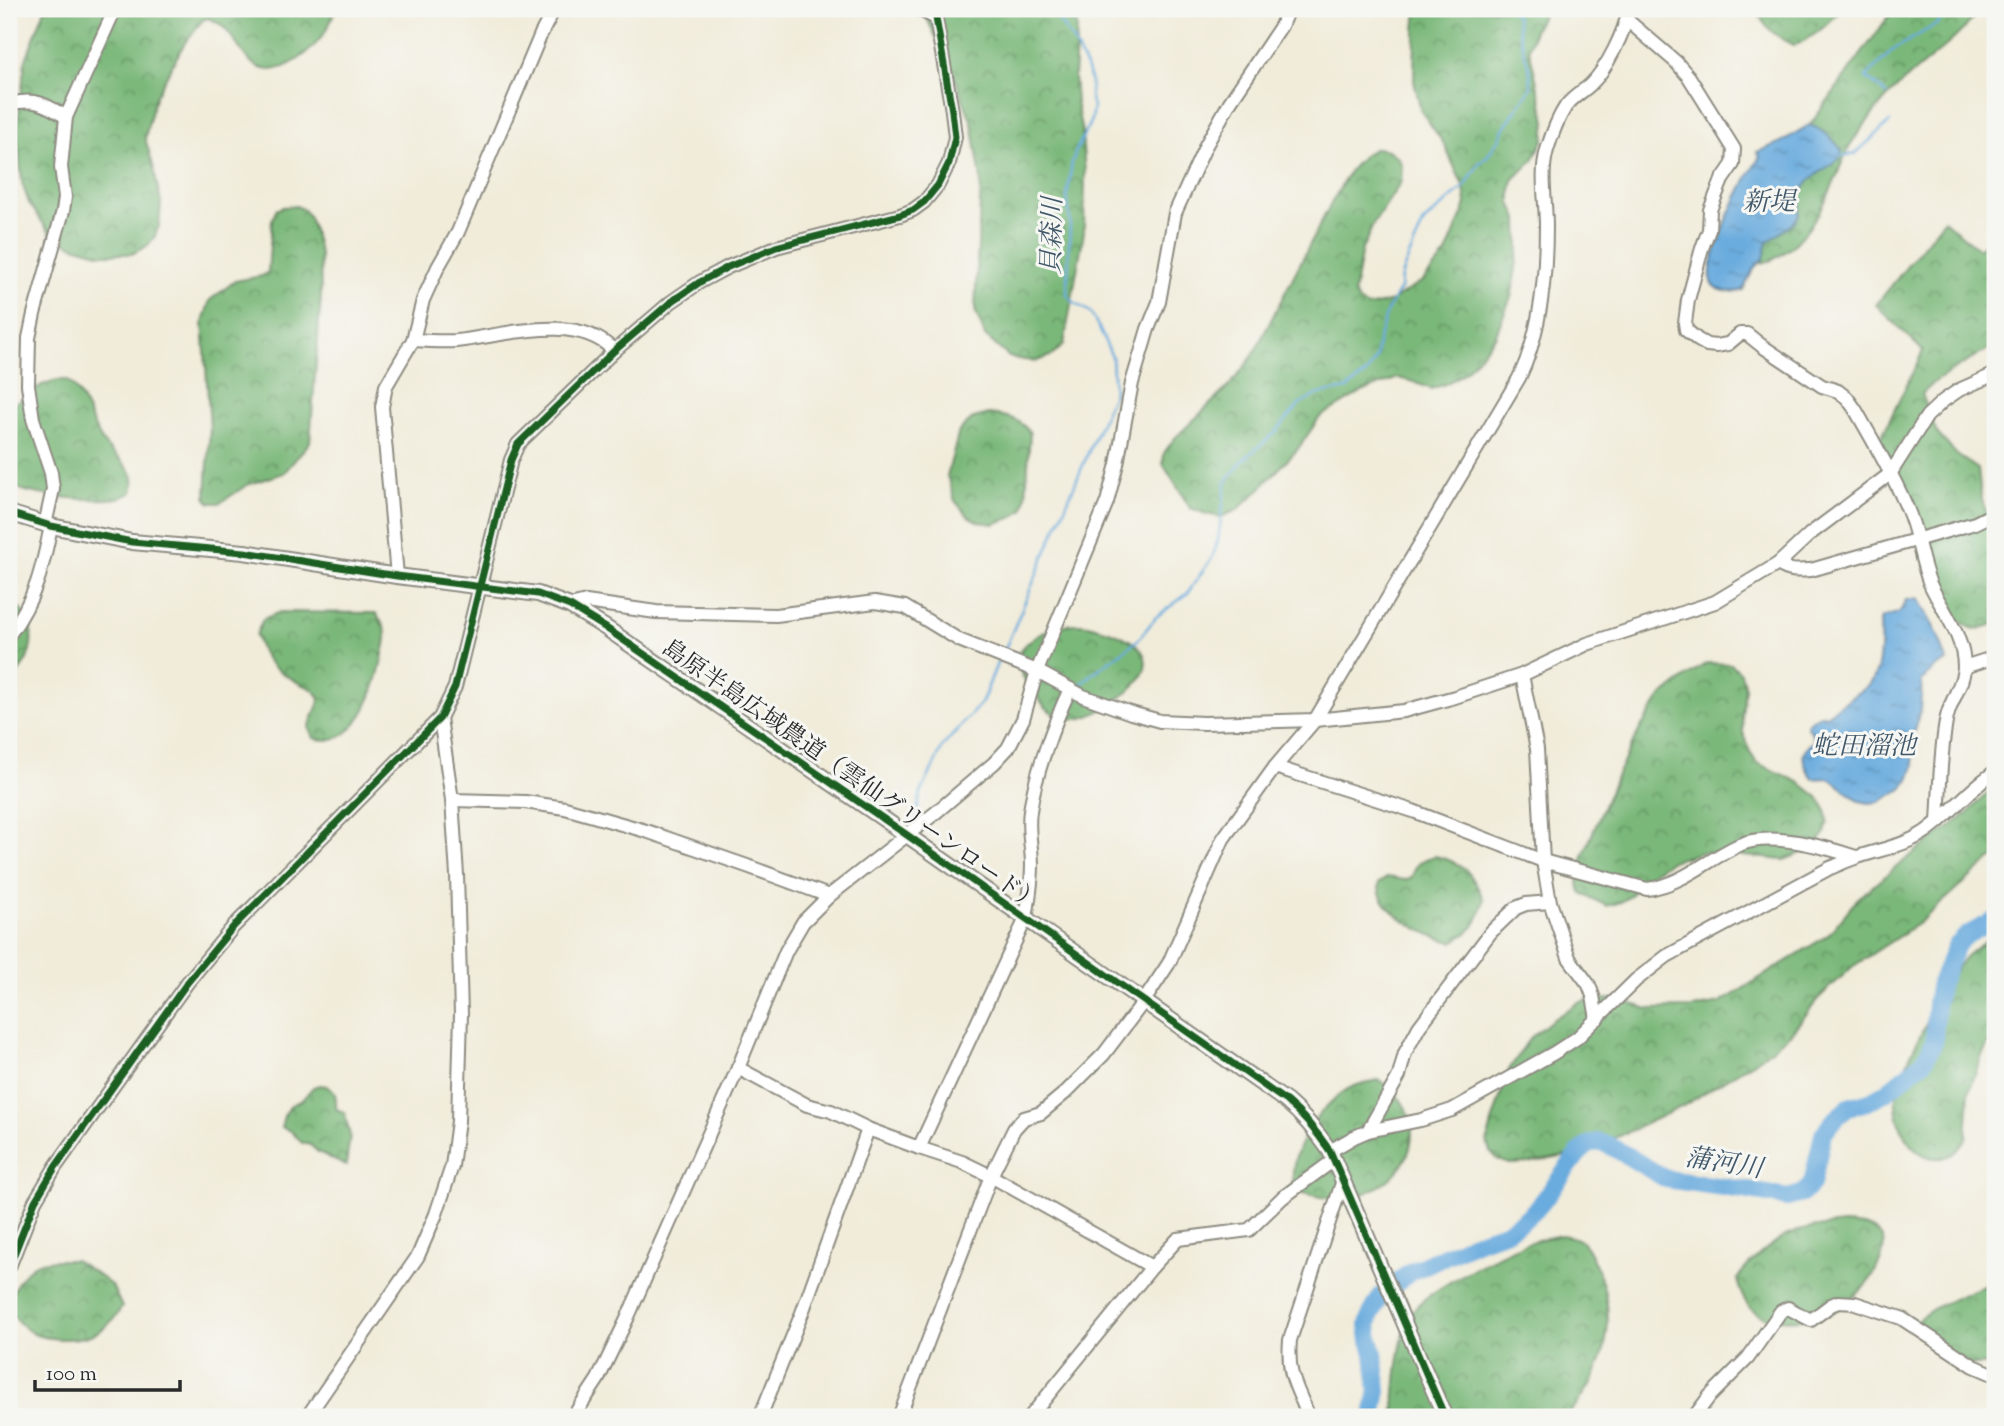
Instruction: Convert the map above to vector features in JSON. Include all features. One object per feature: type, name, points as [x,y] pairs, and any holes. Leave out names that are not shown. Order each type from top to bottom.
[{"type":"street","points":[[9,635],[32,598],[41,571],[53,489],[51,473],[33,419],[28,385],[29,338],[63,211],[65,197],[61,167],[66,117],[115,9]]},
{"type":"street","points":[[397,576],[382,407],[386,386],[413,340],[423,300],[458,232],[554,9]]},
{"type":"street","points":[[9,1266],[36,1201],[56,1166],[187,983],[234,926],[440,718],[455,687],[511,460],[518,444],[614,351],[671,302],[700,282],[776,247],[913,210],[924,202],[938,184],[949,163],[955,137],[936,13],[918,9]]},
{"type":"street","points":[[573,1417],[598,1379],[627,1319],[738,1068],[786,951],[803,922],[828,897],[973,783],[1008,748],[1024,719],[1037,671],[1107,502],[1132,383],[1159,302],[1175,212],[1206,145],[1230,102],[1281,26],[1289,9]]},
{"type":"street","points":[[900,1417],[991,1176],[1014,1129],[1024,1118],[1041,1113],[1065,1093],[1104,1054],[1144,1001],[1169,963],[1223,839],[1275,767],[1315,720],[1528,360],[1540,315],[1546,228],[1544,162],[1548,147],[1567,106],[1602,71],[1628,14],[1689,77],[1734,149],[1733,164],[1722,180],[1710,211],[1709,230],[1688,300],[1686,330],[1707,345],[1716,346],[1728,344],[1740,334],[1747,334],[1822,386],[1838,391],[1847,398],[1907,508],[1918,539],[1924,569],[1955,632],[1964,667],[1945,722],[1938,822]]},
{"type":"street","points":[[9,104],[26,100],[38,102],[66,117]]},
{"type":"street","points":[[413,340],[459,341],[528,330],[562,330],[592,335],[614,351]]},
{"type":"street","points":[[570,606],[586,602],[656,612],[776,614],[876,602],[905,607],[959,639],[1037,671],[1083,696],[1160,720],[1204,723],[1315,720],[1404,711],[1522,674],[1587,644],[1715,602],[1778,564],[1810,534],[1890,474],[1927,416],[1943,401],[1959,390],[1995,374]]},
{"type":"street","name":"島原半島広域農道（雲仙グリーンロード）","points":[[9,513],[48,526],[132,542],[244,552],[397,576],[538,594],[570,606],[907,835],[1286,1101],[1310,1124],[1332,1156],[1445,1417]]},
{"type":"street","points":[[1778,564],[1786,570],[1796,572],[1811,570],[1975,523],[1995,513]]},
{"type":"street","points":[[1964,667],[1995,657]]},
{"type":"street","points":[[1522,674],[1537,749],[1543,861],[1550,902],[1569,958],[1589,985],[1597,1019]]},
{"type":"street","points":[[919,1148],[1026,918],[1031,889],[1032,863],[1028,834],[1033,792],[1056,720],[1070,689]]},
{"type":"street","points":[[307,1417],[418,1255],[452,1167],[458,1121],[461,1014],[452,800],[440,718]]},
{"type":"street","points":[[1275,767],[1413,811],[1543,861],[1647,889],[1662,887],[1741,844],[1758,840],[1800,842],[1856,857]]},
{"type":"street","points":[[1030,1417],[1152,1267],[1178,1240],[1248,1230],[1332,1156],[1368,1131],[1452,1110],[1554,1053],[1577,1038],[1636,980],[1667,956],[1830,868],[1856,857],[1908,842],[1938,822],[1995,772]]},
{"type":"street","points":[[452,800],[525,802],[565,808],[646,831],[828,897]]},
{"type":"street","points":[[1368,1131],[1399,1076],[1405,1053],[1419,1027],[1491,932],[1516,908],[1526,904],[1550,902]]},
{"type":"street","points":[[738,1068],[807,1105],[831,1111],[868,1129],[962,1162],[1152,1267]]},
{"type":"street","points":[[760,1417],[802,1313],[868,1129]]},
{"type":"street","points":[[1309,1417],[1291,1377],[1290,1340],[1343,1180]]},
{"type":"street","points":[[1694,1417],[1709,1397],[1748,1358],[1781,1311],[1788,1308],[1811,1320],[1831,1305],[1839,1302],[1855,1303],[1901,1318],[1974,1366],[1995,1375]]},
{"type":"green space","points":[[45,9],[336,9],[330,24],[315,45],[290,64],[270,70],[252,63],[222,26],[207,18],[203,20],[184,44],[155,97],[145,138],[161,203],[159,226],[154,238],[147,246],[132,254],[102,254],[52,236],[29,203],[22,183],[17,130],[25,62]]},
{"type":"green space","points":[[933,9],[1078,9],[1074,77],[1085,174],[1084,232],[1064,344],[1053,355],[1037,361],[1009,357],[985,336],[975,310],[981,179],[972,123],[951,68],[927,19]]},
{"type":"green space","points":[[1417,9],[1546,9],[1534,30],[1529,49],[1546,121],[1544,139],[1533,160],[1513,180],[1511,203],[1518,219],[1519,248],[1512,294],[1495,337],[1466,371],[1448,383],[1431,389],[1398,378],[1362,392],[1320,417],[1297,450],[1236,511],[1221,517],[1190,508],[1163,464],[1164,453],[1174,439],[1230,385],[1252,357],[1328,209],[1350,170],[1365,154],[1376,148],[1388,150],[1402,165],[1401,182],[1374,223],[1362,249],[1354,293],[1359,302],[1368,307],[1392,301],[1424,280],[1446,254],[1466,204],[1464,188],[1444,144],[1421,111],[1414,81]]},
{"type":"green space","points":[[1757,9],[1842,9],[1814,35],[1794,45],[1771,31]]},
{"type":"green space","points":[[1894,9],[1980,9],[1959,34],[1896,89],[1870,118],[1847,153],[1822,208],[1792,247],[1772,260],[1751,265],[1799,140]]},
{"type":"green space","points":[[297,206],[304,210],[310,219],[320,254],[321,297],[310,442],[284,473],[247,485],[220,503],[210,503],[206,497],[210,428],[203,322],[210,300],[235,281],[262,276],[268,272],[272,220],[276,210]]},
{"type":"green space","points":[[1944,220],[1979,249],[1995,231],[1995,345],[1936,381],[1922,394],[1937,433],[1957,455],[1978,469],[1985,507],[1991,519],[1995,517],[1995,624],[1979,629],[1969,627],[1948,604],[1931,568],[1908,496],[1878,444],[1923,351],[1876,305]]},
{"type":"green space","points":[[67,380],[74,387],[103,442],[130,471],[134,482],[131,493],[112,499],[81,499],[30,492],[9,483],[9,407],[42,385]]},
{"type":"green space","points":[[989,414],[1017,421],[1030,433],[1023,510],[994,524],[979,522],[969,517],[955,501],[947,476],[959,431],[974,418]]},
{"type":"green space","points":[[9,600],[27,618],[31,641],[27,659],[9,688]]},
{"type":"green space","points":[[280,612],[376,613],[383,626],[386,633],[385,643],[374,687],[361,716],[341,736],[329,740],[314,738],[309,728],[320,699],[312,689],[271,665],[262,652],[256,635],[263,619]]},
{"type":"green space","points":[[1082,624],[1122,636],[1142,651],[1146,661],[1143,673],[1133,687],[1111,704],[1087,717],[1063,718],[1053,714],[1027,683],[1019,666],[1019,654],[1029,642],[1044,632],[1060,626]]},
{"type":"green space","points":[[1707,663],[1731,664],[1741,673],[1745,688],[1743,732],[1751,754],[1757,763],[1799,782],[1818,797],[1826,809],[1828,821],[1825,834],[1812,849],[1784,860],[1703,852],[1671,861],[1642,879],[1630,896],[1607,906],[1582,894],[1578,884],[1583,856],[1616,777],[1641,727],[1660,698]]},
{"type":"green space","points":[[1995,785],[1995,857],[1919,923],[1852,967],[1821,996],[1791,1033],[1760,1058],[1683,1106],[1622,1135],[1566,1156],[1510,1164],[1498,1160],[1490,1152],[1487,1142],[1509,1070],[1529,1039],[1552,1020],[1578,1003],[1592,999],[1614,999],[1649,1009],[1693,1008],[1720,1003],[1828,935],[1859,897],[1968,813]]},
{"type":"green space","points":[[1435,856],[1454,862],[1466,870],[1484,900],[1474,926],[1452,942],[1430,935],[1406,922],[1386,904],[1380,894],[1379,883],[1388,877],[1405,880],[1412,877],[1420,862]]},
{"type":"green space","points":[[1995,936],[1995,1031],[1982,1055],[1969,1092],[1966,1140],[1951,1155],[1938,1158],[1926,1156],[1916,1150],[1908,1140],[1897,1115],[1899,1083],[1955,970],[1968,955]]},
{"type":"green space","points":[[1379,1080],[1395,1093],[1406,1108],[1411,1125],[1407,1157],[1397,1171],[1383,1184],[1347,1200],[1296,1191],[1294,1163],[1299,1147],[1317,1117],[1340,1094],[1352,1087]]},
{"type":"green space","points":[[319,1085],[332,1089],[336,1109],[344,1112],[350,1135],[346,1166],[318,1152],[308,1143],[302,1143],[291,1131],[281,1127],[291,1105],[302,1100],[313,1087]]},
{"type":"green space","points":[[1844,1224],[1875,1231],[1883,1239],[1884,1246],[1875,1271],[1854,1297],[1832,1313],[1812,1318],[1764,1317],[1746,1303],[1737,1279],[1760,1254],[1795,1232]]},
{"type":"green space","points":[[1562,1235],[1578,1239],[1587,1249],[1598,1271],[1607,1310],[1604,1349],[1598,1367],[1590,1385],[1566,1417],[1507,1414],[1504,1417],[1394,1417],[1401,1344],[1415,1308],[1436,1291],[1488,1261],[1531,1242]]},
{"type":"green space","points":[[74,1260],[112,1286],[122,1307],[104,1328],[80,1338],[44,1337],[27,1330],[9,1311],[14,1290],[26,1271],[38,1263]]},
{"type":"green space","points":[[1995,1281],[1995,1363],[1964,1364],[1940,1357],[1916,1324],[1940,1305]]},
{"type":"water","name":"新堤","points":[[1809,125],[1823,131],[1836,143],[1842,151],[1840,158],[1811,179],[1803,189],[1799,215],[1768,242],[1764,258],[1754,268],[1743,290],[1729,292],[1715,287],[1711,279],[1711,267],[1715,252],[1745,181],[1760,157],[1757,152],[1779,143]]},
{"type":"water","name":"蛇田溜池","points":[[1918,598],[1938,635],[1947,661],[1922,680],[1920,711],[1910,744],[1914,766],[1909,779],[1902,789],[1879,802],[1859,801],[1831,779],[1813,779],[1811,776],[1803,757],[1814,740],[1807,727],[1808,723],[1820,715],[1826,715],[1870,684],[1878,663],[1880,620],[1900,612],[1906,600]]},
{"type":"waterway","name":"貝森川","points":[[1005,649],[1114,392],[1112,357],[1099,328],[1090,312],[1067,295],[1070,220],[1067,197],[1072,162],[1091,120],[1093,108],[1091,83],[1086,67],[1073,41],[1051,9]]},
{"type":"waterway","points":[[1076,689],[1138,640],[1156,617],[1187,594],[1213,556],[1218,540],[1226,482],[1243,460],[1275,433],[1299,405],[1319,394],[1347,389],[1367,373],[1376,358],[1387,311],[1400,289],[1404,268],[1424,222],[1466,185],[1531,88],[1530,71],[1516,15],[1509,9]]},
{"type":"waterway","points":[[1888,95],[1866,77],[1893,50],[1937,24],[1947,9]]},
{"type":"waterway","points":[[1841,156],[1855,154],[1890,122]]},
{"type":"waterway","name":"貝森川","points":[[915,821],[921,793],[943,746],[982,702],[998,661]]},
{"type":"waterway","name":"蒲河川","points":[[1373,1417],[1378,1390],[1368,1325],[1381,1296],[1410,1272],[1480,1240],[1505,1232],[1524,1220],[1540,1205],[1578,1154],[1588,1145],[1597,1142],[1609,1145],[1666,1179],[1787,1198],[1802,1194],[1812,1184],[1823,1134],[1836,1118],[1849,1107],[1870,1101],[1886,1092],[1924,1061],[1934,1042],[1940,983],[1957,945],[1967,935],[1995,920]]},
{"type":"cycle path","points":[[9,1267],[35,1201],[56,1166],[187,983],[234,926],[440,718],[455,687],[511,460],[518,444],[614,351],[671,302],[700,282],[776,247],[913,210],[924,202],[938,185],[949,163],[955,137],[936,18],[937,9]]},
{"type":"cycle path","points":[[9,513],[51,526],[132,542],[244,552],[397,576],[538,594],[570,606],[606,628],[907,835],[1293,1107],[1330,1151],[1445,1417]]}]
